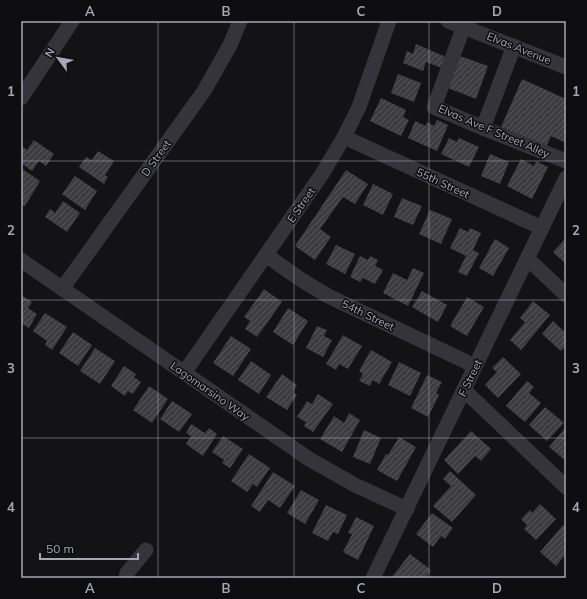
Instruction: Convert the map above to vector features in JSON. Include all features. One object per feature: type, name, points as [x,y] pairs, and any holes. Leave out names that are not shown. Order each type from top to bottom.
[{"type":"street","points":[[21,98],[72,21]]},
{"type":"street","name":"D Street","points":[[62,289],[204,91],[230,45],[240,21]]},
{"type":"street","name":"E Street","points":[[184,373],[322,174],[344,137],[358,107],[389,21]]},
{"type":"street","name":"Elvas Avenue","points":[[448,21],[566,67]]},
{"type":"street","name":"Elvas Ave F Street Alley","points":[[464,26],[434,107],[566,161]]},
{"type":"street","points":[[483,128],[514,46]]},
{"type":"street","name":"55th Street","points":[[344,137],[542,228]]},
{"type":"street","name":"F Street","points":[[373,578],[566,180]]},
{"type":"street","name":"54th Street","points":[[266,256],[328,296],[475,366]]},
{"type":"street","points":[[528,259],[566,295]]},
{"type":"street","name":"Lagomarsino Way","points":[[21,260],[323,468],[355,485],[407,509]]},
{"type":"street","points":[[464,390],[566,487]]},
{"type":"street","points":[[126,578],[127,573],[146,550]]},
{"type":"building","points":[[416,44],[446,57],[442,68],[426,62],[423,71],[403,63],[407,51],[413,54]]},
{"type":"building","points":[[460,56],[488,66],[476,99],[448,88]]},
{"type":"building","points":[[398,74],[421,83],[414,102],[391,93]]},
{"type":"building","points":[[522,79],[566,99],[566,143],[551,136],[546,147],[501,127]]},
{"type":"building","points":[[381,98],[406,110],[403,117],[409,120],[401,136],[370,121]]},
{"type":"building","points":[[437,120],[448,125],[437,151],[408,138],[415,121],[426,126],[427,122],[434,126]]},
{"type":"building","points":[[449,138],[457,142],[459,138],[479,147],[469,167],[441,154]]},
{"type":"building","points":[[34,140],[54,154],[46,166],[39,161],[32,171],[21,163],[21,146],[27,150]]},
{"type":"building","points":[[98,151],[114,161],[105,175],[108,177],[104,184],[79,167],[86,157],[92,160]]},
{"type":"building","points":[[490,154],[509,162],[500,184],[481,176]]},
{"type":"building","points":[[521,159],[534,166],[536,161],[548,167],[532,199],[507,186]]},
{"type":"building","points":[[21,168],[40,181],[25,206],[21,204]]},
{"type":"building","points":[[346,170],[368,184],[355,204],[343,197],[320,229],[331,237],[315,260],[295,246]]},
{"type":"building","points":[[75,176],[97,191],[85,210],[62,194]]},
{"type":"building","points":[[373,184],[393,194],[383,215],[363,205]]},
{"type":"building","points":[[402,198],[422,206],[413,225],[394,217]]},
{"type":"building","points":[[63,201],[80,213],[67,232],[45,217],[50,209],[55,213]]},
{"type":"building","points":[[430,210],[452,219],[441,244],[419,234]]},
{"type":"building","points":[[460,228],[468,232],[470,228],[481,233],[473,250],[479,253],[467,276],[458,272],[466,256],[450,248]]},
{"type":"building","points":[[566,238],[566,264],[553,252]]},
{"type":"building","points":[[495,239],[509,248],[493,276],[479,268]]},
{"type":"building","points":[[336,245],[355,254],[345,274],[326,264]]},
{"type":"building","points":[[360,256],[368,260],[370,256],[378,260],[375,266],[383,270],[375,284],[363,278],[360,282],[350,277]]},
{"type":"building","points":[[413,268],[424,273],[408,306],[383,293],[393,273],[407,280]]},
{"type":"building","points":[[264,289],[282,302],[257,337],[245,329],[250,321],[244,317]]},
{"type":"building","points":[[422,291],[447,305],[438,322],[412,307]]},
{"type":"building","points":[[21,295],[32,302],[28,308],[37,314],[29,328],[21,323]]},
{"type":"building","points":[[467,297],[484,307],[467,336],[450,326]]},
{"type":"building","points":[[533,301],[550,315],[521,350],[510,340],[525,322],[520,318]]},
{"type":"building","points":[[288,308],[308,321],[293,345],[273,332]]},
{"type":"building","points":[[45,313],[67,327],[52,350],[45,345],[47,341],[33,331]]},
{"type":"building","points":[[553,321],[566,333],[566,345],[561,351],[542,334]]},
{"type":"building","points":[[317,326],[327,330],[324,336],[332,340],[323,357],[306,348]]},
{"type":"building","points":[[73,332],[92,345],[78,366],[59,353]]},
{"type":"building","points":[[343,335],[362,346],[348,369],[339,364],[336,370],[326,364]]},
{"type":"building","points":[[231,336],[251,349],[233,376],[213,363]]},
{"type":"building","points":[[95,348],[115,361],[100,384],[80,371]]},
{"type":"building","points":[[371,350],[392,362],[379,384],[373,380],[370,386],[359,381],[363,374],[359,371]]},
{"type":"building","points":[[503,357],[521,374],[498,398],[485,385],[497,372],[492,368]]},
{"type":"building","points":[[251,361],[271,375],[259,394],[238,380]]},
{"type":"building","points":[[399,362],[421,373],[410,396],[388,385]]},
{"type":"building","points":[[124,366],[136,374],[134,377],[141,382],[133,394],[128,391],[125,396],[111,386]]},
{"type":"building","points":[[282,374],[297,385],[293,392],[297,395],[287,410],[266,397]]},
{"type":"building","points":[[427,375],[442,382],[436,393],[439,395],[428,417],[411,408]]},
{"type":"building","points":[[527,381],[534,387],[529,393],[541,403],[525,422],[506,406]]},
{"type":"building","points":[[149,386],[168,399],[152,423],[133,410]]},
{"type":"building","points":[[318,394],[333,404],[313,432],[304,426],[306,422],[297,417],[307,401],[312,404]]},
{"type":"building","points":[[172,401],[192,414],[179,432],[160,419]]},
{"type":"building","points":[[545,407],[564,423],[547,441],[529,425]]},
{"type":"building","points":[[349,413],[360,420],[342,452],[320,439],[334,416],[344,423]]},
{"type":"building","points":[[191,424],[205,433],[209,428],[217,434],[203,456],[186,444],[191,436],[186,433]]},
{"type":"building","points":[[566,427],[566,461],[549,447]]},
{"type":"building","points":[[364,430],[381,438],[370,464],[353,457]]},
{"type":"building","points":[[471,431],[491,449],[481,461],[475,456],[458,474],[444,460]]},
{"type":"building","points":[[223,436],[243,449],[230,468],[222,463],[224,460],[212,452]]},
{"type":"building","points":[[399,437],[416,447],[397,481],[377,470],[386,454],[388,455]]},
{"type":"building","points":[[249,454],[270,468],[257,487],[253,484],[247,492],[231,481]]},
{"type":"building","points":[[450,471],[476,495],[452,522],[433,506],[451,486],[443,479]]},
{"type":"building","points":[[273,472],[295,486],[280,508],[268,500],[260,512],[251,506]]},
{"type":"building","points":[[301,490],[319,500],[305,524],[287,513]]},
{"type":"building","points":[[540,504],[556,519],[536,540],[524,529],[527,525],[521,519],[530,510],[532,513]]},
{"type":"building","points":[[326,505],[347,515],[338,534],[333,532],[328,541],[312,533]]},
{"type":"building","points":[[432,513],[453,528],[445,539],[441,536],[433,547],[416,534]]},
{"type":"building","points":[[356,517],[374,526],[358,560],[343,552],[352,534],[348,533]]},
{"type":"building","points":[[563,525],[566,527],[566,554],[556,566],[540,552]]},
{"type":"building","points":[[410,554],[431,570],[425,578],[391,578]]}]
